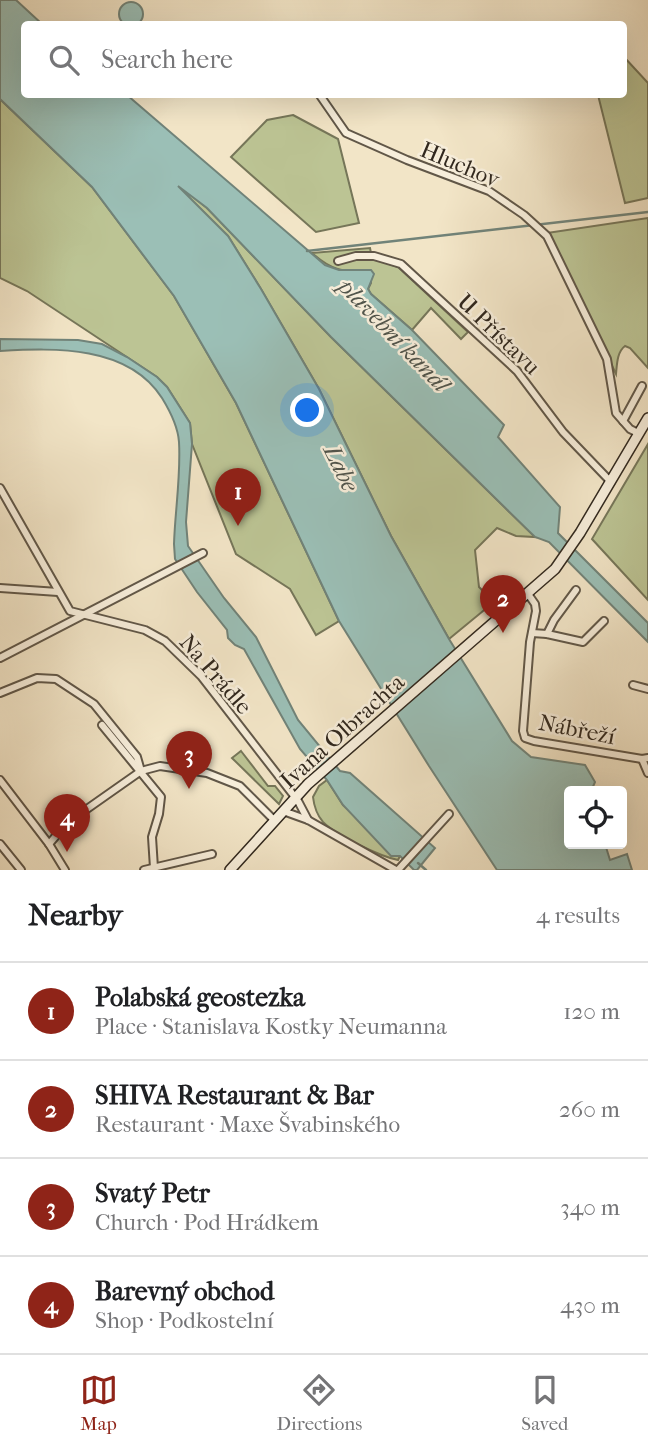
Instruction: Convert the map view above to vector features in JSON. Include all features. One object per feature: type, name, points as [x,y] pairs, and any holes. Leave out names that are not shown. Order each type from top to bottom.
[{"type":"main road","name":"Ivana Olbrachta","points":[[230,870],[293,797],[528,594],[559,564],[648,418]]},
{"type":"street","name":"Hluchov","points":[[322,98],[346,133],[489,191],[526,217],[547,236],[607,359],[613,401],[616,412],[623,421]]},
{"type":"street","name":"U Přístavu","points":[[338,261],[356,256],[374,256],[401,264],[517,372],[563,432],[611,482]]},
{"type":"street","points":[[638,433],[623,421],[642,386]]},
{"type":"street","points":[[0,488],[70,611],[84,616]]},
{"type":"street","points":[[0,658],[204,553]]},
{"type":"street","points":[[0,588],[58,592]]},
{"type":"street","points":[[547,634],[576,590]]},
{"type":"street","name":"Nábřeží","points":[[528,594],[536,607],[523,731],[525,738],[645,758],[648,773]]},
{"type":"street","name":"Na Prádle","points":[[84,616],[145,630],[165,641],[201,676],[309,820]]},
{"type":"street","points":[[532,633],[583,642],[604,621]]},
{"type":"street","points":[[0,693],[37,678],[56,679],[94,704],[137,757],[141,771]]},
{"type":"street","points":[[634,685],[648,689]]},
{"type":"street","points":[[102,725],[161,797],[152,837],[154,868]]},
{"type":"street","points":[[49,844],[67,823],[141,771],[160,766],[208,773],[240,786],[275,821]]},
{"type":"street","points":[[0,780],[49,844],[65,870]]},
{"type":"street","points":[[283,811],[309,820],[397,870],[449,814]]},
{"type":"street","points":[[0,844],[21,870]]},
{"type":"street","points":[[144,870],[212,854]]},
{"type":"green space","points":[[627,60],[648,83],[648,198],[625,203],[599,98],[627,98]]},
{"type":"green space","points":[[0,99],[92,187],[174,296],[236,403],[339,621],[316,635],[290,589],[236,554],[192,444],[190,423],[167,387],[157,377],[27,291],[0,278]]},
{"type":"green space","points":[[293,115],[338,139],[359,223],[316,232],[231,157],[267,120]]},
{"type":"green space","points":[[168,177],[207,208],[331,337],[535,537],[516,536],[497,528],[475,550],[479,587],[494,602],[449,639],[391,536],[319,389],[261,289],[228,236]]},
{"type":"green space","points":[[648,218],[648,368],[625,346],[619,355],[616,374],[547,233]]},
{"type":"green space","points":[[370,248],[372,258],[398,267],[468,332],[461,339],[431,308],[412,330],[371,294],[368,289],[371,283],[367,270],[337,269],[312,253]]},
{"type":"green space","points":[[648,444],[648,600],[592,539]]},
{"type":"green space","points":[[241,751],[268,786],[275,786],[283,796],[279,804],[232,758]]},
{"type":"green space","points":[[327,780],[343,805],[400,856],[398,860],[359,845],[323,822],[313,797],[319,786]]},
{"type":"water","points":[[0,0],[16,0],[39,21],[21,21],[21,98],[130,98],[325,265],[339,270],[371,270],[374,274],[368,289],[371,294],[412,330],[504,425],[498,437],[560,507],[558,533],[648,623],[648,642],[549,542],[535,537],[331,337],[207,208],[178,186],[228,236],[261,289],[319,389],[391,536],[449,639],[512,741],[531,757],[585,765],[595,782],[593,786],[564,786],[564,849],[607,849],[610,860],[627,854],[632,870],[497,870],[339,621],[236,403],[174,296],[92,187],[0,99]]},
{"type":"water","points":[[127,3],[135,3],[142,10],[140,21],[122,21],[120,18],[120,10]]},
{"type":"water","points":[[0,339],[78,340],[102,344],[127,357],[167,387],[190,423],[192,444],[186,522],[188,546],[224,598],[256,637],[298,720],[340,771],[350,773],[435,848],[417,870],[400,856],[391,856],[343,805],[327,780],[300,749],[244,649],[228,638],[227,630],[175,559],[179,442],[173,419],[162,398],[148,381],[130,368],[110,359],[66,351],[0,351]]},
{"type":"waterway","points":[[307,251],[648,212]]},
{"type":"waterway","points":[[418,863],[426,870]]},
{"type":"place","name":"Polabská geostezka","points":[[238,526]]},
{"type":"place","name":"SHIVA Restaurant & Bar","points":[[503,633]]},
{"type":"place","name":"Svatý Petr","points":[[189,789]]},
{"type":"place","name":"Barevný obchod","points":[[67,852]]},
{"type":"water label","name":"plavební kanál","points":[[394,335]]},
{"type":"water label","name":"Labe","points":[[341,468]]}]
